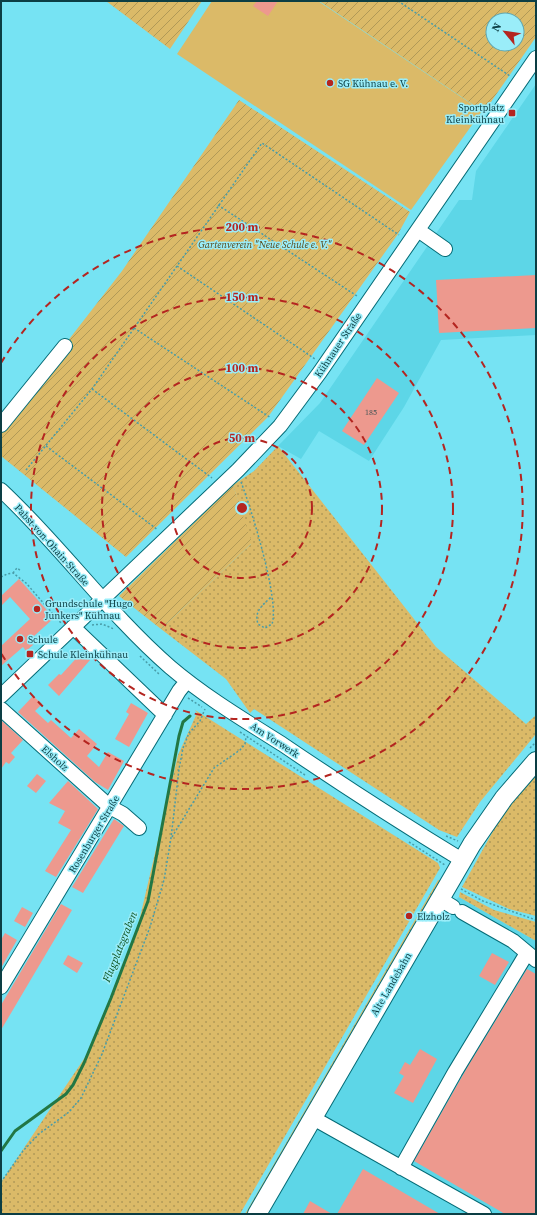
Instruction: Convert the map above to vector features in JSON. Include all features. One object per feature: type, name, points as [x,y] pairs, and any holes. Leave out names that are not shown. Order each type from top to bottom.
[{"type":"main road","name":"Alte Landebahn","points":[[257,1214],[313,1118],[418,923],[452,906],[449,882],[497,808],[536,761]]},
{"type":"street","name":"Kühnauer Straße","points":[[1,696],[68,626],[102,600],[238,470],[280,426],[418,230],[536,58]]},
{"type":"street","points":[[418,230],[445,248]]},
{"type":"street","points":[[1,425],[65,346]]},
{"type":"street","name":"Pabst-von-Ohain-Straße","points":[[1,490],[44,535],[102,600]]},
{"type":"street","name":"Am Vorwerk","points":[[102,600],[155,653],[187,681],[253,726],[462,860]]},
{"type":"street","points":[[68,626],[164,715]]},
{"type":"street","name":"Rosenburger Straße","points":[[1,987],[164,715],[187,681]]},
{"type":"street","name":"Elsholz","points":[[1,709],[110,807],[123,814],[139,828]]},
{"type":"street","points":[[401,1168],[455,1072],[531,957],[513,941],[452,906]]},
{"type":"street","points":[[313,1118],[484,1214]]},
{"type":"path","points":[[398,1],[520,82]]},
{"type":"path","points":[[26,470],[92,389],[262,143],[409,242]]},
{"type":"path","points":[[218,205],[367,303]]},
{"type":"path","points":[[177,266],[324,365]]},
{"type":"path","points":[[134,328],[280,426]]},
{"type":"path","points":[[92,389],[221,486]]},
{"type":"path","points":[[46,446],[166,538]]},
{"type":"path","points":[[238,470],[254,516],[271,597],[274,618],[272,624],[265,628],[258,624],[256,616],[259,609],[271,597]]},
{"type":"path","points":[[13,573],[16,568],[21,571]]},
{"type":"path","points":[[1,577],[13,573],[26,583],[68,626]]},
{"type":"path","points":[[1,1182],[23,1151],[39,1134],[69,1112],[81,1098],[92,1078],[150,927],[164,880],[171,838],[178,769],[183,748],[189,733],[200,721],[205,709]]},
{"type":"path","points":[[171,838],[214,768],[240,750],[253,726]]},
{"type":"path","points":[[449,882],[483,901],[536,920]]},
{"type":"shaded area","points":[[536,84],[536,335],[441,340],[404,407],[369,461],[319,431],[301,459],[278,446],[320,403],[459,200],[472,200],[476,171]]},
{"type":"shaded area","points":[[459,897],[536,941],[536,1214],[266,1214],[435,917]]},
{"type":"green space","points":[[106,1],[202,1],[170,49]]},
{"type":"green space","name":"SG Kühnau e. V.","points":[[212,1],[318,1],[482,111],[411,210],[177,54]]},
{"type":"green space","points":[[319,1],[536,1],[536,37],[484,112]]},
{"type":"green space","name":"Gartenverein \"Neue Schule e. V.\"","points":[[239,100],[410,212],[398,234],[268,417],[126,557],[1,456],[1,427],[122,271]]},
{"type":"green space","points":[[278,446],[436,647],[526,724],[536,715],[536,734],[480,802],[457,837],[439,830],[254,709],[250,713],[226,679],[161,629],[251,544],[233,485],[254,471]]},
{"type":"green space","points":[[233,485],[252,543],[161,629],[119,596]]},
{"type":"green space","points":[[195,710],[438,863],[440,868],[240,1214],[1,1214],[1,1182],[90,1050],[137,930],[178,755],[197,713]]},
{"type":"green space","points":[[536,775],[536,916],[509,909],[462,887],[502,815]]},
{"type":"green space","points":[[446,870],[447,873],[251,1214],[245,1214],[438,880],[442,881]]},
{"type":"green space","points":[[460,892],[494,910],[536,922],[536,941],[459,897]]},
{"type":"building","points":[[257,1],[278,1],[268,16],[253,6]]},
{"type":"building","points":[[536,275],[536,328],[439,333],[436,280]]},
{"type":"building","points":[[377,378],[399,393],[364,445],[342,431]]},
{"type":"building","points":[[19,579],[54,618],[33,637],[30,641],[33,645],[26,651],[23,647],[1,666],[1,646],[30,619],[10,597],[1,606],[1,596]]},
{"type":"building","points":[[82,652],[90,660],[59,696],[48,685],[59,674],[61,675]]},
{"type":"building","points":[[33,696],[42,704],[35,711],[48,723],[51,720],[71,738],[79,729],[97,744],[87,756],[99,767],[108,752],[124,761],[108,790],[95,782],[18,712]]},
{"type":"building","points":[[131,703],[148,713],[129,747],[115,739],[129,714],[126,712]]},
{"type":"building","points":[[1,720],[23,740],[11,753],[15,757],[9,764],[6,762],[1,769]]},
{"type":"building","points":[[37,774],[46,781],[36,793],[27,786]]},
{"type":"building","points":[[68,781],[98,809],[56,877],[45,871],[71,830],[58,823],[65,811],[49,803]]},
{"type":"building","points":[[114,819],[124,826],[83,893],[72,887]]},
{"type":"building","points":[[61,904],[72,910],[1,1030],[1,1005]]},
{"type":"building","points":[[22,907],[33,913],[25,927],[14,921]]},
{"type":"building","points":[[5,933],[17,940],[1,968],[1,940]]},
{"type":"building","points":[[492,953],[509,962],[495,985],[479,976]]},
{"type":"building","points":[[68,955],[83,963],[77,973],[63,964]]},
{"type":"building","points":[[527,969],[536,974],[536,1214],[505,1214],[414,1161],[468,1066]]},
{"type":"building","points":[[420,1049],[437,1059],[413,1103],[394,1093],[404,1076],[399,1073],[405,1062],[410,1065]]},
{"type":"building","points":[[363,1169],[440,1214],[337,1214]]},
{"type":"building","points":[[310,1201],[332,1214],[303,1214]]},
{"type":"waterway","name":"Flugplatzgraben","points":[[1,1151],[15,1131],[66,1094],[73,1085],[84,1063],[111,998],[148,901],[179,736],[183,722],[190,716]]},
{"type":"place","name":"SG Kühnau e. V.","points":[[330,83]]},
{"type":"place","name":"Sportplatz Kleinkühnau","points":[[512,113]]},
{"type":"place","name":"Grundschule \"Hugo Junkers\" Kühnau","points":[[37,609]]},
{"type":"place","name":"Schule","points":[[20,639]]},
{"type":"place","name":"Schule Kleinkühnau","points":[[30,654]]},
{"type":"place","name":"Elzholz","points":[[409,916]]}]
